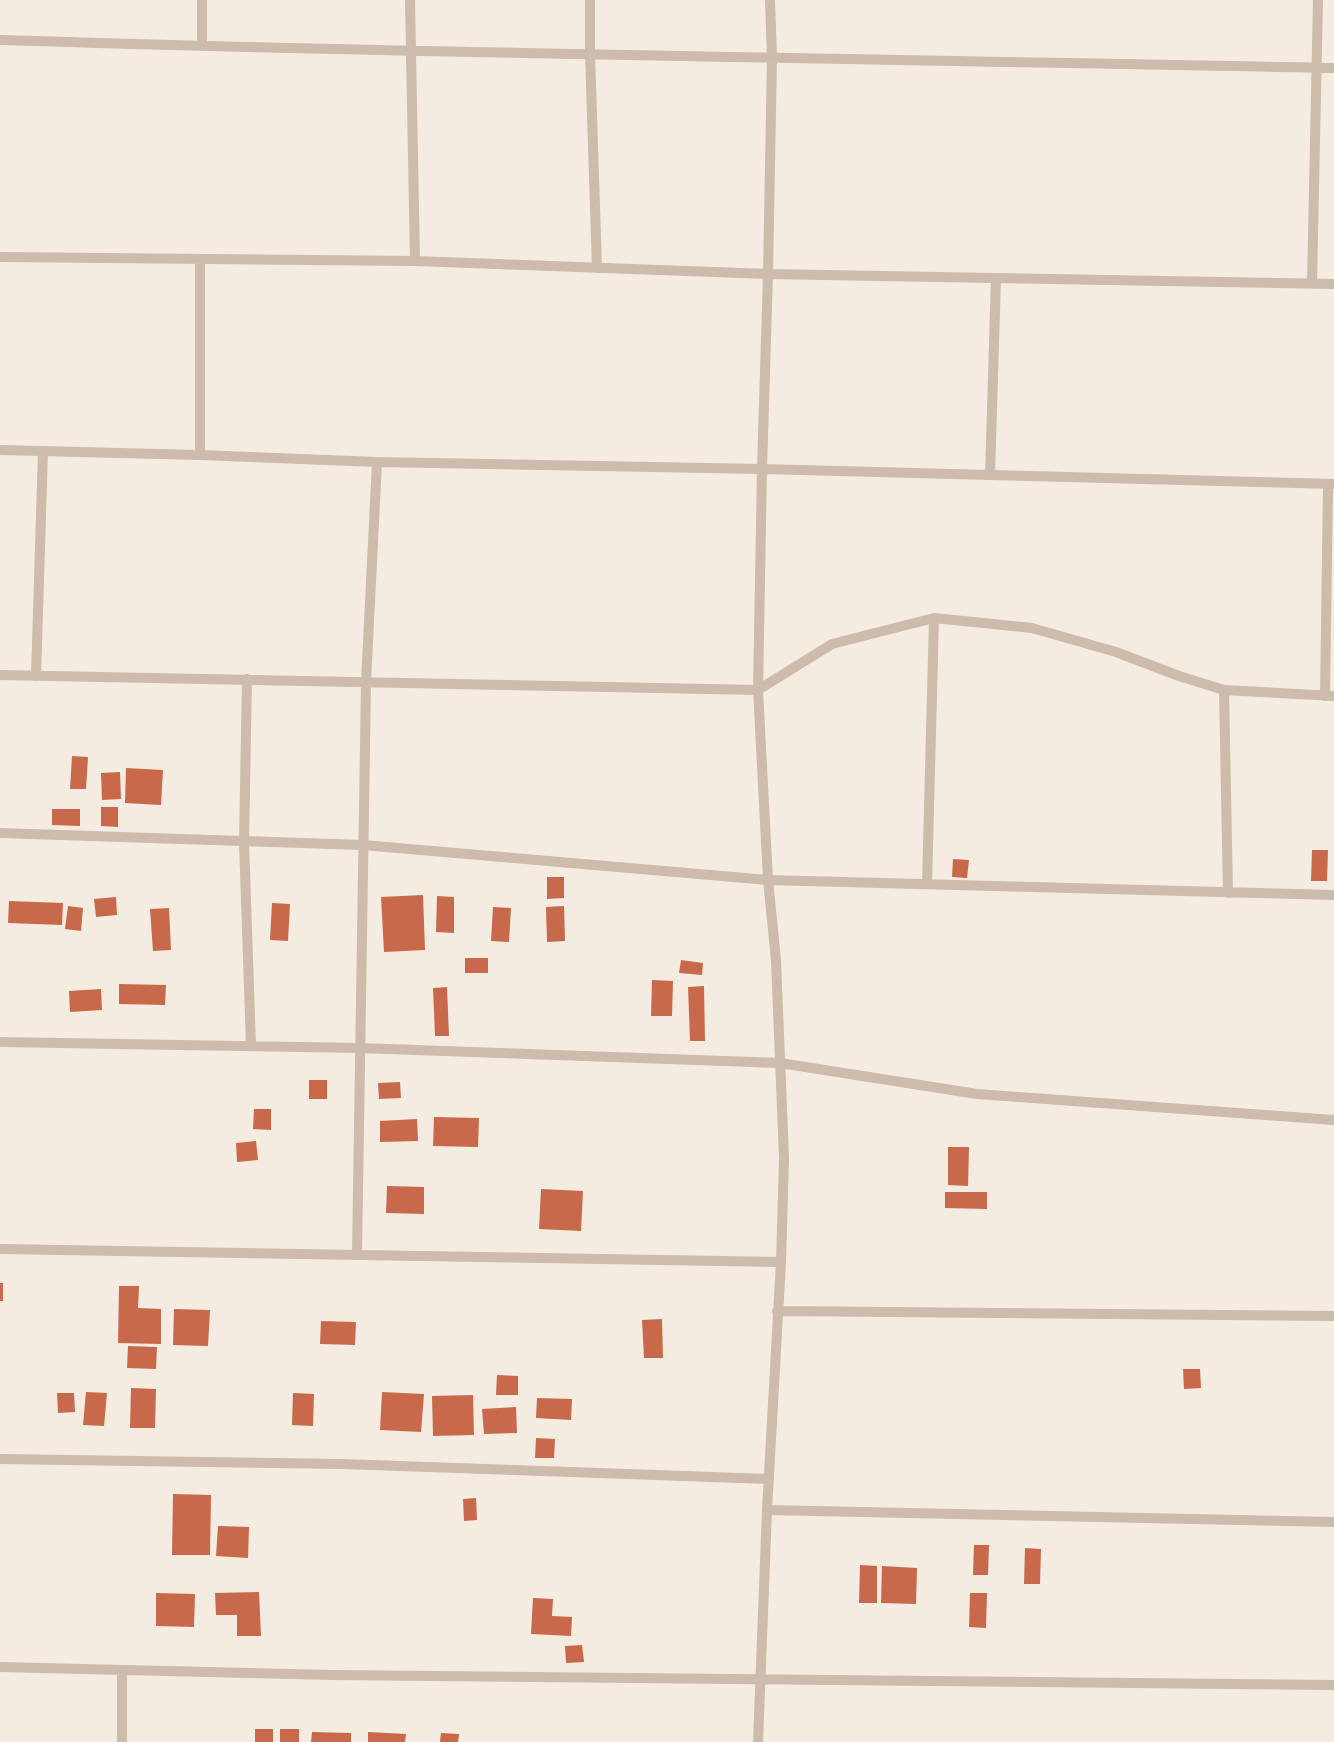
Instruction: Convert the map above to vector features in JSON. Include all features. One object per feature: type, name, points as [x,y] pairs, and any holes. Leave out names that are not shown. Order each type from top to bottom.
[{"type":"street","points":[[202,0],[202,46]]},
{"type":"street","points":[[410,0],[415,261]]},
{"type":"street","points":[[590,0],[590,54],[597,268]]},
{"type":"street","points":[[758,1742],[766,1510],[781,1262],[784,1158],[776,960],[768,880],[758,690],[772,57],[770,0]]},
{"type":"street","points":[[1312,283],[1318,0]]},
{"type":"street","points":[[0,40],[410,52],[772,57],[1334,68]]},
{"type":"street","points":[[0,257],[415,261],[768,274],[1334,284]]},
{"type":"street","points":[[200,259],[200,455]]},
{"type":"street","points":[[990,475],[996,278]]},
{"type":"street","points":[[0,450],[200,455],[378,462],[762,469],[1331,484],[1330,696],[1224,690],[1179,676],[1116,652],[1032,628],[934,618],[832,644],[758,690],[0,675]]},
{"type":"street","points":[[36,676],[43,451]]},
{"type":"street","points":[[357,1254],[366,682],[378,462]]},
{"type":"street","points":[[927,884],[934,618]]},
{"type":"street","points":[[247,679],[244,842],[251,1046]]},
{"type":"street","points":[[1224,690],[1228,893]]},
{"type":"street","points":[[0,833],[363,845],[768,880],[1228,893],[1334,894]]},
{"type":"street","points":[[0,1042],[360,1048],[780,1063],[977,1094],[1334,1120]]},
{"type":"street","points":[[0,1248],[781,1262]]},
{"type":"street","points":[[777,1311],[1334,1316]]},
{"type":"street","points":[[0,1459],[343,1464],[769,1479]]},
{"type":"street","points":[[766,1510],[1334,1522]]},
{"type":"street","points":[[0,1667],[332,1675],[761,1678],[1334,1685]]},
{"type":"street","points":[[122,1670],[122,1742]]},
{"type":"building","points":[[72,756],[88,757],[86,789],[70,789]]},
{"type":"building","points":[[126,768],[163,770],[161,805],[125,803]]},
{"type":"building","points":[[120,772],[121,799],[102,800],[101,773]]},
{"type":"building","points":[[101,807],[118,807],[118,827],[101,826]]},
{"type":"building","points":[[52,809],[80,809],[80,826],[52,825]]},
{"type":"building","points":[[1312,850],[1328,850],[1327,881],[1311,881]]},
{"type":"building","points":[[953,859],[969,860],[967,878],[952,877]]},
{"type":"building","points":[[547,877],[564,877],[564,898],[547,899]]},
{"type":"building","points":[[423,895],[425,950],[384,952],[381,897]]},
{"type":"building","points":[[437,896],[454,897],[454,933],[436,932]]},
{"type":"building","points":[[116,897],[117,915],[96,917],[94,899]]},
{"type":"building","points":[[9,901],[63,903],[62,925],[8,923]]},
{"type":"building","points":[[272,903],[290,904],[288,941],[270,940]]},
{"type":"building","points":[[68,906],[83,908],[81,931],[65,929]]},
{"type":"building","points":[[564,906],[565,941],[547,942],[546,907]]},
{"type":"building","points":[[493,907],[511,908],[509,942],[491,941]]},
{"type":"building","points":[[169,908],[171,950],[153,951],[150,909]]},
{"type":"building","points":[[465,958],[488,958],[488,973],[465,973]]},
{"type":"building","points":[[681,960],[703,963],[702,975],[679,973]]},
{"type":"building","points":[[652,980],[673,981],[672,1016],[651,1016]]},
{"type":"building","points":[[119,984],[166,985],[165,1005],[119,1004]]},
{"type":"building","points":[[704,986],[705,1041],[690,1041],[688,987]]},
{"type":"building","points":[[447,987],[449,1036],[435,1036],[433,988]]},
{"type":"building","points":[[101,989],[102,1010],[70,1012],[69,991]]},
{"type":"building","points":[[309,1080],[327,1080],[327,1099],[309,1099]]},
{"type":"building","points":[[400,1082],[401,1098],[379,1099],[378,1083]]},
{"type":"building","points":[[254,1109],[271,1109],[271,1130],[253,1129]]},
{"type":"building","points":[[434,1117],[479,1118],[478,1147],[433,1146]]},
{"type":"building","points":[[417,1119],[418,1141],[380,1142],[380,1121]]},
{"type":"building","points":[[256,1141],[258,1160],[237,1162],[236,1143]]},
{"type":"building","points":[[948,1147],[969,1147],[968,1186],[948,1185]]},
{"type":"building","points":[[387,1186],[424,1187],[424,1214],[386,1213]]},
{"type":"building","points":[[541,1189],[583,1191],[581,1231],[539,1229]]},
{"type":"building","points":[[945,1192],[987,1192],[987,1209],[945,1208]]},
{"type":"building","points":[[0,1283],[3,1283],[3,1301],[0,1301]]},
{"type":"building","points":[[119,1286],[139,1286],[138,1308],[161,1309],[161,1344],[118,1343]]},
{"type":"building","points":[[174,1309],[210,1310],[208,1346],[173,1345]]},
{"type":"building","points":[[662,1319],[663,1358],[644,1358],[642,1320]]},
{"type":"building","points":[[321,1321],[356,1322],[355,1345],[320,1344]]},
{"type":"building","points":[[128,1346],[157,1347],[156,1369],[127,1368]]},
{"type":"building","points":[[1183,1369],[1200,1369],[1201,1388],[1184,1389]]},
{"type":"building","points":[[497,1375],[518,1376],[518,1395],[496,1395]]},
{"type":"building","points":[[131,1388],[156,1389],[155,1428],[130,1428]]},
{"type":"building","points":[[86,1392],[107,1393],[104,1426],[83,1425]]},
{"type":"building","points":[[382,1392],[424,1394],[421,1432],[380,1430]]},
{"type":"building","points":[[57,1393],[74,1393],[75,1412],[58,1413]]},
{"type":"building","points":[[293,1393],[314,1394],[313,1426],[292,1425]]},
{"type":"building","points":[[473,1395],[474,1435],[433,1436],[432,1396]]},
{"type":"building","points":[[537,1398],[572,1399],[571,1420],[536,1418]]},
{"type":"building","points":[[516,1407],[517,1433],[484,1434],[482,1409]]},
{"type":"building","points":[[536,1438],[555,1439],[554,1458],[535,1458]]},
{"type":"building","points":[[173,1494],[211,1495],[210,1555],[172,1555]]},
{"type":"building","points":[[476,1498],[477,1520],[464,1521],[463,1499]]},
{"type":"building","points":[[218,1526],[249,1527],[248,1558],[216,1556]]},
{"type":"building","points":[[974,1545],[989,1545],[988,1575],[973,1575]]},
{"type":"building","points":[[1025,1548],[1041,1549],[1040,1584],[1024,1584]]},
{"type":"building","points":[[860,1565],[877,1566],[877,1603],[859,1603]]},
{"type":"building","points":[[882,1566],[917,1568],[916,1604],[881,1603]]},
{"type":"building","points":[[259,1592],[261,1636],[237,1636],[237,1615],[216,1615],[215,1593]]},
{"type":"building","points":[[156,1593],[195,1594],[194,1627],[156,1626]]},
{"type":"building","points":[[970,1593],[987,1593],[986,1628],[969,1627]]},
{"type":"building","points":[[533,1598],[553,1599],[552,1616],[572,1617],[571,1636],[531,1634]]},
{"type":"building","points":[[582,1645],[584,1662],[566,1663],[565,1646]]},
{"type":"building","points":[[255,1729],[273,1729],[273,1742],[255,1742]]},
{"type":"building","points":[[280,1729],[299,1729],[299,1742],[280,1742]]},
{"type":"building","points":[[312,1732],[351,1733],[351,1742],[311,1742]]},
{"type":"building","points":[[368,1732],[406,1734],[405,1742],[368,1742]]},
{"type":"building","points":[[441,1733],[459,1734],[458,1742],[440,1742]]}]
